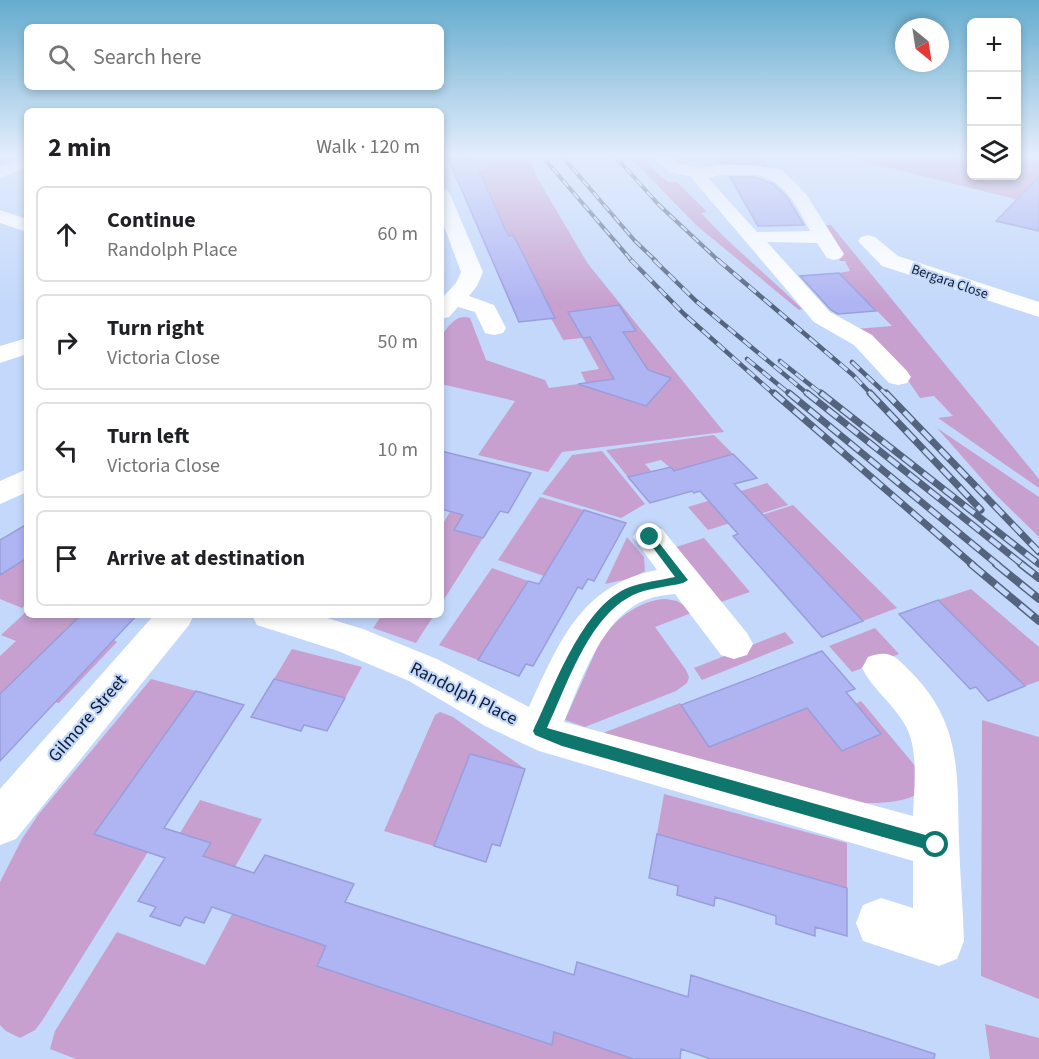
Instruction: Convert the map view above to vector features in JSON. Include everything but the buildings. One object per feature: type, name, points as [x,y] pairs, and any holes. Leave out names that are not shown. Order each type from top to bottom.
[{"type":"street","points":[[723,205],[822,316],[863,340],[898,377]]},
{"type":"street","points":[[765,236],[829,246],[802,205]]},
{"type":"street","points":[[444,208],[466,286],[448,305]]},
{"type":"street","points":[[0,216],[24,225]]},
{"type":"street","name":"Bergara Close","points":[[868,241],[890,261],[1039,310]]},
{"type":"street","points":[[448,305],[483,307],[494,328]]},
{"type":"street","points":[[0,355],[24,346]]},
{"type":"street","points":[[0,494],[24,481]]},
{"type":"street","points":[[650,537],[734,645]]},
{"type":"street","points":[[539,731],[585,634],[612,603],[632,591],[683,580]]},
{"type":"street","name":"Gilmore Street","points":[[0,823],[173,618]]},
{"type":"street","name":"Randolph Place","points":[[280,618],[350,640],[423,670],[500,713],[539,731],[595,750],[936,845]]},
{"type":"street","points":[[881,923],[939,941],[935,767],[932,744],[926,722],[906,694],[882,668]]},
{"type":"shaded area","points":[[494,205],[553,205],[588,264],[724,432],[562,452],[548,472],[478,455],[515,401],[444,385],[444,332],[457,319],[470,318],[486,360],[545,380],[549,388],[586,383],[581,372],[599,369],[582,338],[563,340],[537,293],[531,269],[526,270],[517,252],[522,251],[520,248],[515,248],[513,236],[509,236]]},
{"type":"shaded area","points":[[677,205],[700,205],[707,212],[701,213],[713,226],[802,309],[799,310],[696,225]]},
{"type":"shaded area","points":[[823,225],[831,225],[1039,479],[1039,488],[938,418],[953,416],[934,396],[920,398],[903,373],[855,329],[892,326],[839,273],[850,271],[845,261],[840,261],[835,244]]},
{"type":"shaded area","points":[[937,428],[1039,497],[1039,537],[997,496]]},
{"type":"shaded area","points":[[714,435],[733,454],[674,471],[661,460],[645,464],[651,471],[628,477],[606,450]]},
{"type":"shaded area","points":[[602,451],[645,504],[621,518],[542,494],[572,455]]},
{"type":"shaded area","points":[[767,483],[788,505],[708,530],[688,507]]},
{"type":"shaded area","points":[[540,497],[584,510],[544,576],[498,560]]},
{"type":"shaded area","points":[[793,505],[897,608],[863,621],[762,515]]},
{"type":"shaded area","points":[[450,512],[464,515],[455,530],[483,538],[444,599],[444,522]]},
{"type":"shaded area","points":[[627,537],[644,557],[645,571],[632,578],[605,584]]},
{"type":"shaded area","points":[[704,538],[750,592],[718,603],[673,548]]},
{"type":"shaded area","points":[[24,560],[24,606],[22,608],[0,599],[0,575]]},
{"type":"shaded area","points":[[492,568],[528,581],[478,660],[439,645]]},
{"type":"shaded area","points":[[971,589],[1039,647],[1039,681],[1025,686],[938,600]]},
{"type":"shaded area","points":[[666,599],[677,601],[694,612],[655,627],[686,670],[689,677],[687,683],[676,691],[585,727],[565,720],[602,637],[639,606]]},
{"type":"shaded area","points":[[24,614],[24,618],[85,618],[117,642],[59,703],[0,694],[0,656],[16,641],[1,635]]},
{"type":"shaded area","points":[[380,618],[432,618],[416,643],[373,628]]},
{"type":"shaded area","points":[[875,628],[899,654],[852,672],[829,646]]},
{"type":"shaded area","points":[[785,632],[794,643],[702,680],[694,668]]},
{"type":"shaded area","points":[[292,649],[362,667],[345,698],[274,679]]},
{"type":"shaded area","points":[[151,679],[196,691],[94,834],[148,852],[42,1021],[35,1030],[20,1038],[0,1025],[0,882],[22,839],[38,815]]},
{"type":"shaded area","points":[[861,701],[921,773],[916,795],[883,803],[863,803],[593,737],[680,703],[710,747],[807,708],[842,751],[881,734],[855,704]]},
{"type":"shaded area","points":[[440,712],[453,717],[525,769],[470,754],[434,846],[384,831],[435,715]]},
{"type":"shaded area","points":[[982,720],[1039,737],[1039,999],[981,976]]},
{"type":"shaded area","points":[[664,794],[847,843],[847,888],[657,834]]},
{"type":"shaded area","points":[[200,800],[262,819],[235,867],[203,856],[210,844],[180,833]]},
{"type":"shaded area","points":[[232,914],[326,946],[318,966],[551,1045],[554,1032],[633,1059],[76,1059],[50,1049],[55,1031],[117,932],[205,965]]},
{"type":"shaded area","points":[[985,1024],[1039,1038],[1039,1059],[990,1059]]},
{"type":"railway","points":[[584,205],[632,261]]},
{"type":"railway","points":[[604,205],[656,261]]},
{"type":"railway","points":[[659,205],[719,261]]},
{"type":"railway","points":[[631,260],[684,314],[775,395]]},
{"type":"railway","points":[[654,260],[696,301],[809,395]]},
{"type":"railway","points":[[718,260],[853,375],[872,395]]},
{"type":"railway","points":[[747,359],[791,395]]},
{"type":"railway","points":[[780,361],[823,395]]},
{"type":"railway","points":[[852,362],[887,395]]},
{"type":"railway","points":[[774,393],[973,565]]},
{"type":"railway","points":[[789,393],[998,565]]},
{"type":"railway","points":[[807,393],[1023,565]]},
{"type":"railway","points":[[821,393],[1039,564]]},
{"type":"railway","points":[[870,393],[981,510]]},
{"type":"railway","points":[[886,393],[1039,552]]},
{"type":"railway","points":[[971,564],[1039,621]]},
{"type":"railway","points":[[996,564],[1039,599]]},
{"type":"railway","points":[[1021,564],[1039,578]]},
{"type":"route","points":[[650,537],[683,580],[654,584],[632,591],[612,603],[585,634],[539,731],[554,738],[936,845]]}]
